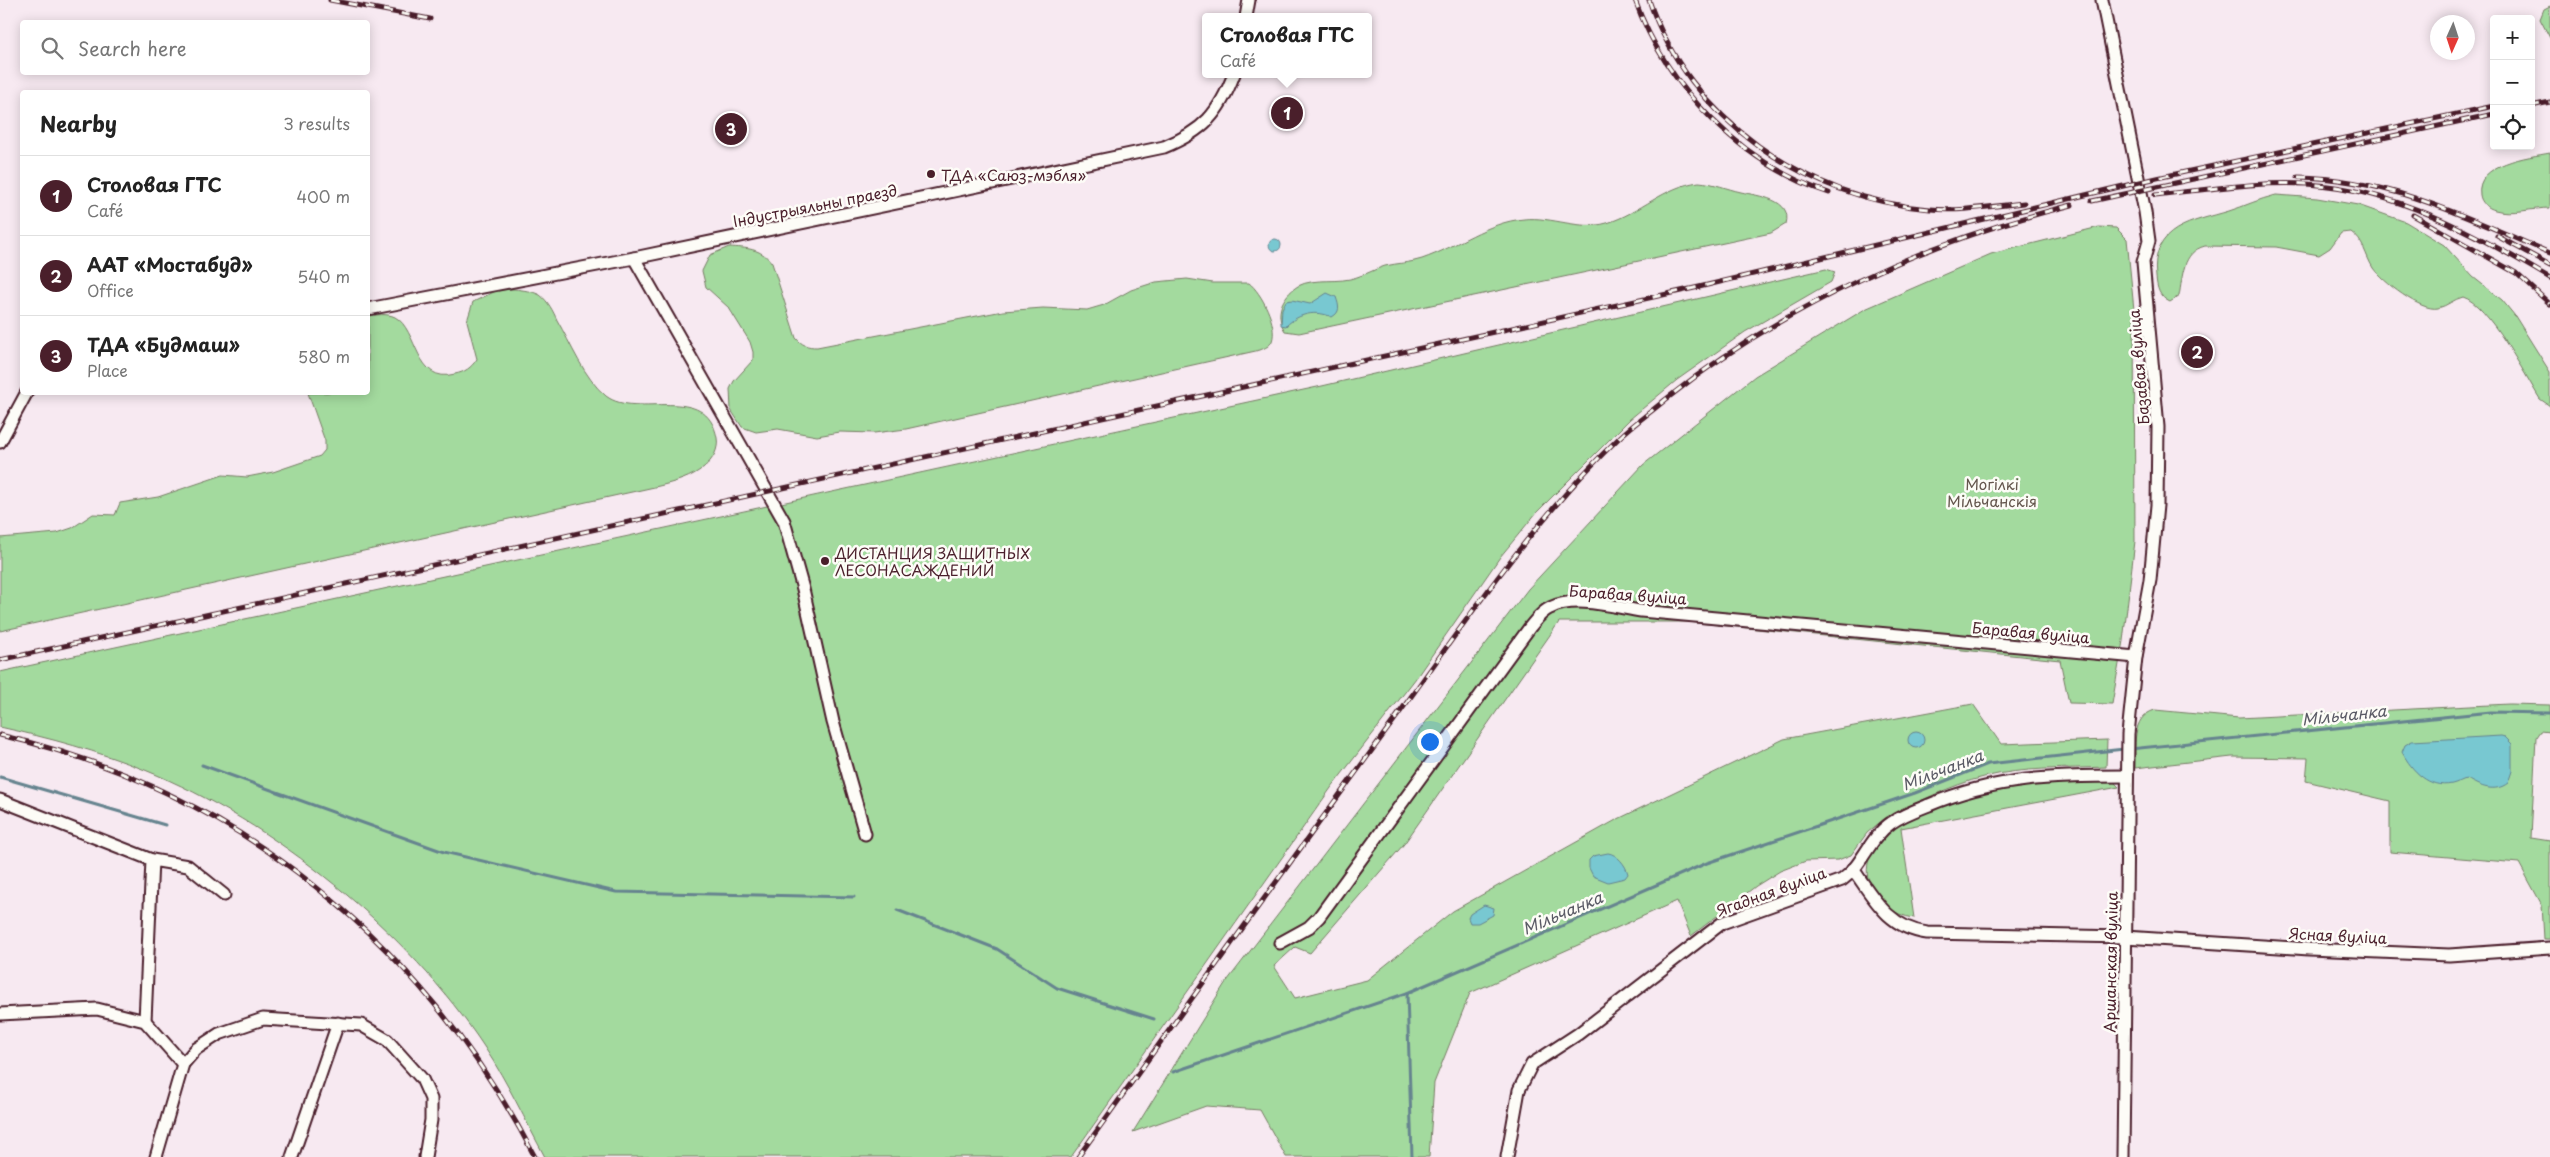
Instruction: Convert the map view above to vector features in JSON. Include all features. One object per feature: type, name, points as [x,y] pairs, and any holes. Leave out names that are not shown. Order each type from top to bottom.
[{"type":"street","points":[[1247,13],[1249,0]]},
{"type":"street","name":"Базавая вуліца","points":[[2102,0],[2149,241],[2143,262],[2158,427],[2157,505],[2150,580],[2136,657],[2128,734]]},
{"type":"street","name":"Індустрыяльны праезд","points":[[370,308],[634,258],[1164,147],[1186,138],[1207,122],[1222,103],[1232,78]]},
{"type":"street","points":[[634,258],[784,521],[803,589],[833,722],[865,834]]},
{"type":"street","points":[[0,442],[25,395]]},
{"type":"street","name":"Баравая вуліца","points":[[1280,943],[1309,927],[1319,918],[1530,626],[1549,608],[1562,604],[1583,603],[1641,611],[2136,657]]},
{"type":"street","name":"Аршанская вуліца","points":[[2123,1157],[2128,734]]},
{"type":"street","name":"Ягадная вуліца","points":[[1506,1157],[1519,1090],[1532,1064],[1578,1034],[1722,922],[1834,884],[1854,869],[1879,832],[1891,822],[1969,790],[1999,782],[2030,778],[2127,772]]},
{"type":"street","points":[[0,800],[152,860],[188,866],[224,895]]},
{"type":"street","points":[[145,1021],[152,860]]},
{"type":"street","name":"Ясная вуліца","points":[[1854,869],[1884,912],[1900,925],[1913,931],[2125,937],[2309,949],[2449,955],[2550,948]]},
{"type":"street","points":[[0,1014],[97,1009],[145,1021],[183,1064]]},
{"type":"street","points":[[156,1157],[183,1064],[196,1048],[219,1034],[263,1020],[360,1025],[387,1040],[422,1079],[431,1099],[432,1120],[424,1157]]},
{"type":"street","points":[[292,1157],[338,1023]]},
{"type":"green space","points":[[2550,6],[2550,38],[2540,19],[2544,9]]},
{"type":"green space","points":[[2550,153],[2550,208],[2515,212],[2495,210],[2483,203],[2480,195],[2481,184],[2494,169],[2517,160]]},
{"type":"green space","points":[[1699,182],[1772,200],[1784,209],[1787,216],[1786,224],[1771,233],[1299,333],[1285,331],[1282,325],[1280,312],[1284,300],[1292,290],[1305,283],[1350,279],[1385,266],[1422,259],[1485,230],[1510,221],[1545,219],[1587,225],[1607,223],[1631,213],[1675,189]]},
{"type":"green space","points":[[2276,195],[2317,198],[2358,205],[2406,222],[2444,245],[2473,277],[2502,300],[2515,316],[2550,372],[2550,406],[2540,399],[2516,358],[2494,326],[2473,302],[2463,297],[2441,307],[2431,308],[2412,301],[2378,274],[2359,240],[2351,232],[2341,233],[2330,248],[2319,255],[2276,247],[2205,246],[2197,249],[2188,259],[2183,273],[2179,296],[2170,302],[2163,298],[2157,285],[2156,260],[2160,247],[2167,237],[2188,223]]},
{"type":"green space","name":"Могілкі Мільчанскія","points":[[2099,227],[2116,228],[2127,239],[2134,310],[2135,541],[2123,641],[2112,704],[2069,703],[2060,660],[1688,622],[1559,622],[1404,844],[1310,953],[1295,947],[1274,966],[1295,998],[1367,980],[1453,911],[1616,820],[1784,739],[1973,704],[2001,744],[2107,740],[2106,767],[2045,769],[1999,774],[1971,780],[1885,818],[1867,833],[1851,855],[1838,860],[1806,861],[1780,871],[1756,886],[1691,936],[1677,901],[1470,993],[1434,1083],[1429,1157],[1286,1157],[1260,1110],[1206,1106],[1133,1132],[1224,985],[1528,589],[1643,465],[1755,376],[1865,309],[1991,254]]},
{"type":"green space","points":[[729,247],[758,252],[768,258],[772,263],[796,338],[810,347],[1003,311],[1043,308],[1087,310],[1104,305],[1131,290],[1156,282],[1187,279],[1213,283],[1249,283],[1263,301],[1271,318],[1273,326],[1272,341],[1260,350],[906,429],[874,433],[840,432],[817,436],[778,429],[756,432],[742,427],[731,410],[730,389],[734,381],[753,360],[750,342],[729,308],[706,287],[702,271],[710,255]]},
{"type":"green space","points":[[1826,269],[1835,272],[1831,282],[1745,332],[1677,380],[1630,419],[1537,512],[1500,557],[1416,678],[1331,788],[1071,1157],[545,1157],[493,1061],[454,1005],[418,963],[378,922],[334,885],[289,850],[242,819],[193,792],[145,770],[109,757],[55,740],[0,727],[0,672],[1322,386]]},
{"type":"green space","points":[[498,290],[524,290],[540,295],[552,310],[591,380],[606,396],[619,402],[635,405],[686,406],[700,411],[711,421],[717,438],[715,454],[710,461],[699,471],[688,477],[659,486],[0,631],[0,538],[57,533],[72,528],[93,514],[115,515],[120,503],[158,497],[223,475],[247,477],[273,472],[320,456],[325,450],[325,441],[309,395],[370,395],[370,316],[385,315],[395,317],[403,323],[425,364],[432,371],[442,375],[455,374],[468,369],[477,359],[467,321],[473,302]]},
{"type":"green space","points":[[2509,704],[2550,705],[2550,732],[2540,731],[2536,737],[2531,838],[2550,841],[2550,939],[2544,939],[2542,905],[2519,863],[2390,852],[2390,801],[2306,781],[2308,758],[2232,757],[2135,768],[2135,742],[2138,726],[2141,719],[2155,710],[2239,718]]},
{"type":"green space","points":[[2114,782],[2119,787],[1901,828],[1914,918],[1907,917],[1889,908],[1879,898],[1869,882],[1867,874],[1868,861],[1880,839],[1895,827],[1936,807],[1982,793],[2019,786],[2054,783]]},
{"type":"water","points":[[1273,239],[1277,239],[1281,245],[1277,251],[1273,251],[1269,247],[1269,243]]},
{"type":"water","points":[[1327,293],[1336,297],[1338,308],[1335,315],[1332,317],[1314,313],[1308,314],[1296,318],[1286,326],[1281,325],[1282,309],[1286,301],[1292,300],[1310,304]]},
{"type":"water","points":[[1916,732],[1922,734],[1924,740],[1922,746],[1916,748],[1910,746],[1908,740],[1910,734]]},
{"type":"water","points":[[2505,737],[2512,744],[2512,771],[2508,783],[2498,788],[2488,788],[2467,779],[2452,784],[2436,784],[2416,772],[2402,752],[2405,745],[2412,741]]},
{"type":"water","points":[[1608,853],[1615,855],[1623,864],[1628,874],[1625,878],[1608,882],[1593,876],[1589,868],[1589,860],[1593,856]]},
{"type":"water","points":[[1484,905],[1494,908],[1493,915],[1478,923],[1470,923],[1468,918],[1470,914]]},
{"type":"waterway","name":"Мільчанка","points":[[2130,749],[2491,712],[2550,713]]},
{"type":"waterway","name":"Мільчанка","points":[[1173,1072],[1407,993],[1707,863],[1915,793],[1988,764],[2124,749]]},
{"type":"waterway","points":[[202,765],[444,852],[616,892],[854,897]]},
{"type":"waterway","points":[[0,777],[165,825]]},
{"type":"waterway","points":[[897,910],[997,949],[1057,988],[1154,1019]]},
{"type":"waterway","points":[[1407,993],[1412,1157]]},
{"type":"railway","points":[[330,0],[430,19]]},
{"type":"railway","points":[[1635,0],[1649,32],[1666,63],[1687,92],[1711,118],[1766,163],[1797,180],[1829,193]]},
{"type":"railway","points":[[1649,0],[1668,43],[1692,82],[1723,116],[1758,146],[1798,170],[1840,189],[1884,202],[1930,209],[1965,209],[2024,203]]},
{"type":"railway","points":[[2535,105],[2550,102]]},
{"type":"railway","points":[[0,660],[1699,287],[2157,178],[2490,107]]},
{"type":"railway","points":[[2092,201],[2490,115]]},
{"type":"railway","points":[[2298,177],[2364,184],[2396,192],[2489,226],[2550,253]]},
{"type":"railway","points":[[2155,195],[2288,183],[2340,188],[2403,204],[2434,216],[2493,245],[2550,278]]},
{"type":"railway","points":[[1078,1157],[1474,609],[1530,536],[1589,468],[1621,436],[1710,366],[1807,306],[1858,281],[1963,237],[2072,205]]},
{"type":"railway","points":[[2413,215],[2516,273],[2550,304]]},
{"type":"railway","points":[[2497,236],[2550,265]]},
{"type":"railway","points":[[0,735],[87,760],[168,794],[244,836],[315,886],[379,943],[438,1008],[490,1079],[535,1157]]},
{"type":"place","name":"Столовая ГТС","points":[[1287,113]]},
{"type":"place","name":"ТДА «Будмаш»","points":[[731,129]]},
{"type":"place","name":"ТДА «Саюз-мэбля»","points":[[931,174]]},
{"type":"place","name":"ААТ «Мостабуд»","points":[[2197,352]]},
{"type":"place","name":"ДИСТАНЦИЯ ЗАЩИТНЫХ ЛЕСОНАСАЖДЕНИЙ","points":[[825,561]]}]
